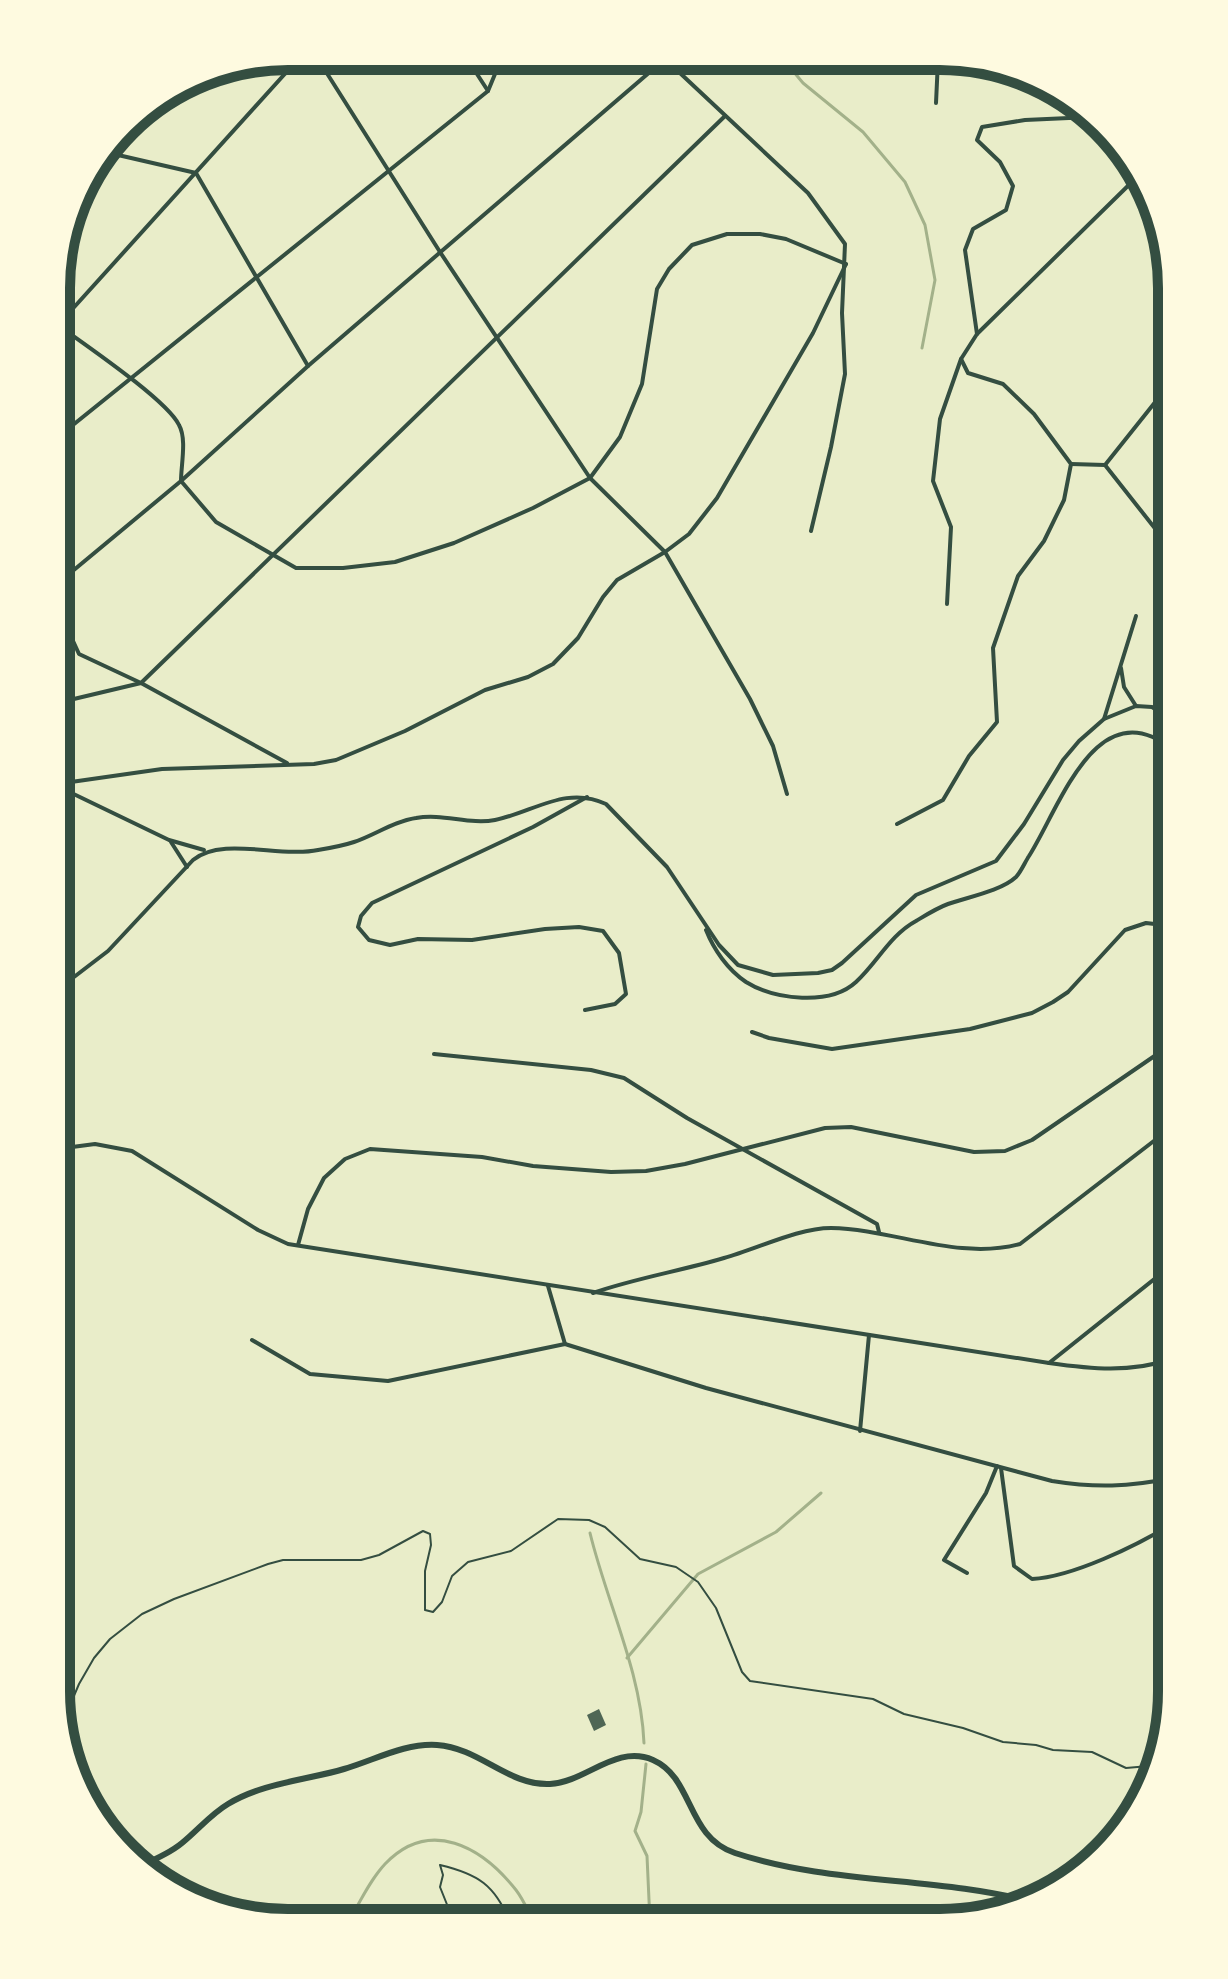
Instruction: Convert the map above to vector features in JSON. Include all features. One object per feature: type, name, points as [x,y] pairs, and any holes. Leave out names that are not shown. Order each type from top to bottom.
[{"type":"main road","points":[[151,1860],[179,1845],[239,1797],[346,1768],[394,1751],[438,1745],[473,1754],[518,1779],[539,1784],[567,1781],[615,1759],[630,1756],[649,1758],[670,1773],[703,1831],[713,1842],[733,1852],[792,1868],[841,1876],[1011,1897]]},
{"type":"street","points":[[70,312],[288,70]]},
{"type":"street","points":[[325,70],[440,252],[590,478],[665,552],[750,699],[773,746],[787,794]]},
{"type":"street","points":[[474,70],[488,91]]},
{"type":"street","points":[[70,427],[488,91],[497,70]]},
{"type":"street","points":[[70,573],[181,481],[308,366],[652,70]]},
{"type":"street","points":[[677,70],[808,193],[845,244],[842,313],[845,374],[811,531]]},
{"type":"street","points":[[936,103],[938,70]]},
{"type":"street","points":[[70,700],[141,683],[725,116]]},
{"type":"street","points":[[977,334],[965,250],[973,229],[1006,210],[1013,186],[1000,162],[977,140],[982,127],[1025,120],[1076,118]]},
{"type":"street","points":[[115,154],[196,173],[308,366]]},
{"type":"street","points":[[947,604],[951,527],[933,481],[940,419],[961,359],[977,334],[1131,183]]},
{"type":"street","points":[[70,334],[162,404],[179,425],[182,435],[181,481],[216,522],[296,568],[343,568],[395,562],[454,543],[590,478],[620,437],[642,384],[657,289],[669,269],[692,245],[727,234],[760,234],[786,239],[846,264]]},
{"type":"street","points":[[70,783],[162,769],[336,760],[405,731],[485,690],[528,677],[553,664],[578,638],[617,580],[689,534],[717,498],[813,333],[846,264]]},
{"type":"street","points":[[897,824],[943,800],[969,756],[997,722],[993,648],[1018,576],[1044,541],[1064,500],[1071,464],[1034,414],[1003,384],[968,373],[961,359]]},
{"type":"street","points":[[1105,465],[1158,399]]},
{"type":"street","points":[[1071,464],[1105,465]]},
{"type":"street","points":[[1105,465],[1158,532]]},
{"type":"street","points":[[1104,719],[1136,616]]},
{"type":"street","points":[[70,634],[79,654],[141,683],[290,764]]},
{"type":"street","points":[[1121,665],[1124,687],[1136,706]]},
{"type":"street","points":[[70,791],[169,840],[207,851],[228,848],[305,852],[352,842],[419,817],[486,821],[562,797],[587,797],[606,804],[667,867],[703,924],[729,957],[748,970],[773,975],[818,973],[832,970],[851,956],[916,895],[996,861],[1024,824],[1063,760],[1104,719],[1136,706],[1152,707],[1158,711]]},
{"type":"street","points":[[703,924],[711,943],[724,961],[746,981],[765,991],[802,997],[823,997],[842,992],[911,923],[945,905],[987,892],[1016,877],[1044,833],[1068,785],[1103,741],[1118,732],[1133,731],[1148,732],[1158,739]]},
{"type":"street","points":[[585,1010],[615,1004],[626,994],[619,953],[603,931],[579,927],[556,928],[472,940],[418,939],[390,945],[369,940],[358,927],[361,916],[372,903],[521,833],[587,797]]},
{"type":"street","points":[[169,840],[187,867]]},
{"type":"street","points":[[70,980],[108,951],[187,867],[207,851]]},
{"type":"street","points":[[752,1032],[832,1049],[970,1029],[1032,1013],[1061,997],[1125,930],[1146,923],[1158,924]]},
{"type":"street","points":[[434,1054],[591,1070],[624,1078],[687,1118],[877,1224],[879,1232]]},
{"type":"street","points":[[298,1245],[308,1209],[324,1178],[345,1159],[370,1149],[482,1157],[533,1166],[611,1172],[646,1171],[825,1128],[851,1127],[974,1152],[1005,1151],[1032,1140],[1158,1054]]},
{"type":"street","points":[[593,1293],[828,1228],[879,1232],[990,1249],[1020,1244],[1158,1138]]},
{"type":"street","points":[[70,1147],[95,1144],[132,1151],[258,1230],[277,1240],[298,1245],[1049,1363],[1107,1370],[1158,1363]]},
{"type":"street","points":[[1049,1363],[1158,1276]]},
{"type":"street","points":[[548,1286],[565,1344]]},
{"type":"street","points":[[860,1431],[869,1335]]},
{"type":"street","points":[[252,1340],[310,1374],[388,1381],[565,1344],[706,1388],[999,1467],[1089,1487],[1158,1481]]},
{"type":"street","points":[[999,1467],[1014,1566],[1032,1579],[1053,1578],[1082,1568],[1158,1531]]},
{"type":"street","points":[[967,1573],[944,1560],[999,1467]]},
{"type":"path","points":[[71,1703],[94,1658],[130,1621],[158,1605],[268,1564],[283,1560],[361,1560],[379,1555],[423,1531],[430,1534],[431,1545],[425,1571],[425,1610],[433,1612],[442,1602],[452,1576],[468,1562],[511,1551],[558,1519],[578,1518],[605,1527],[640,1559],[684,1570],[698,1582],[721,1617],[742,1672],[750,1681],[873,1699],[904,1714],[951,1724],[1003,1742],[1092,1752],[1126,1768],[1144,1766]]},
{"type":"path","points":[[449,1909],[440,1887],[443,1875],[440,1865],[466,1871],[484,1881],[505,1909]]},
{"type":"building","points":[[599,1709],[606,1725],[594,1731],[587,1715]]},
{"type":"waterway","points":[[792,70],[803,83],[863,132],[905,182],[925,225],[935,280],[922,348]]},
{"type":"waterway","points":[[627,1658],[698,1574],[776,1532],[821,1493]]},
{"type":"waterway","points":[[590,1533],[637,1690],[644,1743]]},
{"type":"waterway","points":[[646,1764],[641,1812],[635,1831],[647,1856],[649,1909]]},
{"type":"waterway","points":[[356,1909],[385,1864],[402,1850],[420,1842],[437,1840],[455,1843],[488,1861],[516,1890],[527,1909]]}]
